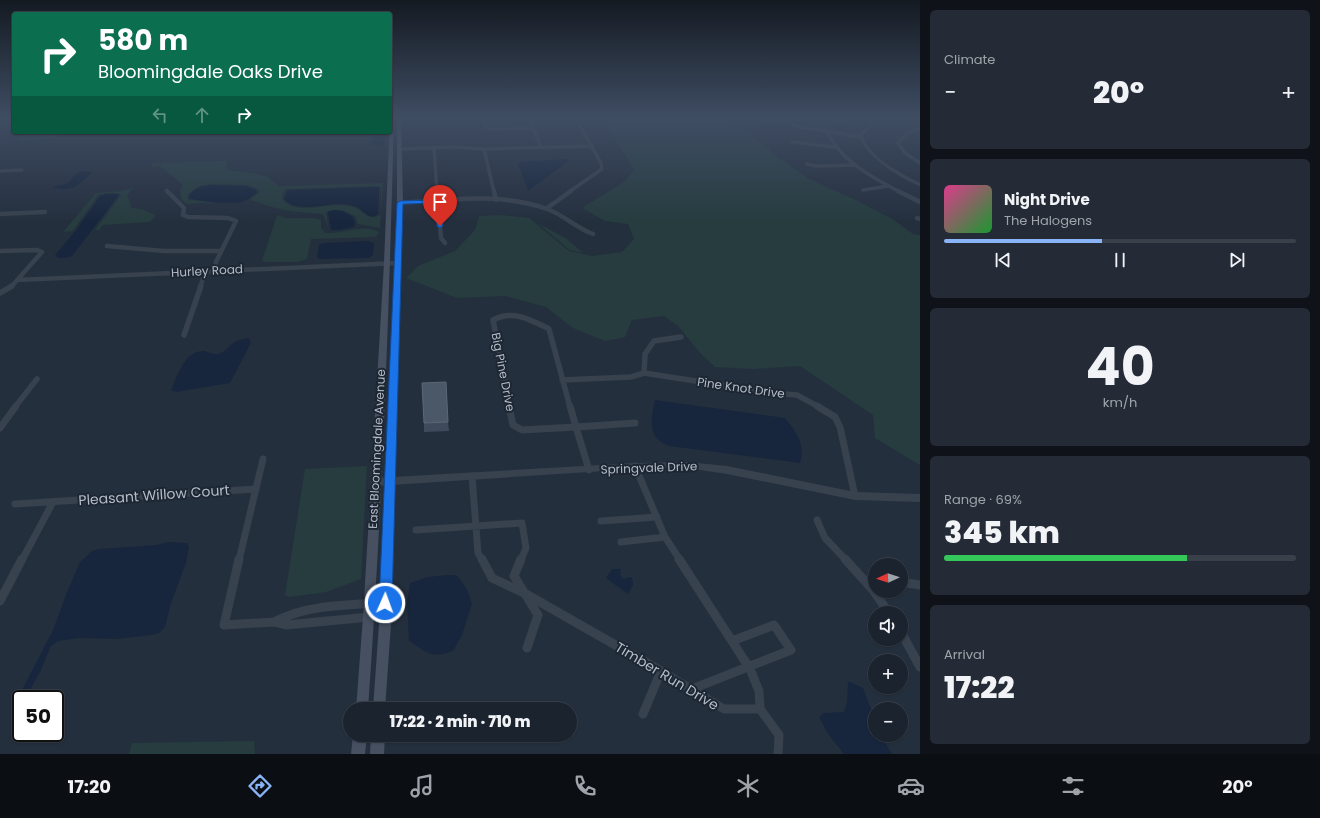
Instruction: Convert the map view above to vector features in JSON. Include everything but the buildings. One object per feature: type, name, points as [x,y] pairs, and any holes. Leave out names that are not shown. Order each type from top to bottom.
[{"type":"main road","name":"East Bloomingdale Avenue","points":[[362,702],[376,482],[391,152]]},
{"type":"main road","name":"East Bloomingdale Avenue","points":[[380,702],[398,263],[400,203],[399,152]]},
{"type":"main road","points":[[390,181],[400,182]]},
{"type":"main road","points":[[358,754],[359,742]]},
{"type":"main road","points":[[377,754],[378,742]]},
{"type":"street","points":[[434,152],[441,238],[445,243]]},
{"type":"street","points":[[485,152],[496,200]]},
{"type":"street","points":[[547,208],[602,169],[602,163],[596,152]]},
{"type":"street","points":[[841,152],[856,165],[888,186],[920,202]]},
{"type":"street","points":[[870,152],[920,185]]},
{"type":"street","points":[[904,152],[920,163]]},
{"type":"street","points":[[807,164],[816,166],[856,165]]},
{"type":"street","points":[[0,171],[22,170]]},
{"type":"street","points":[[863,190],[888,186]]},
{"type":"street","points":[[167,191],[184,208],[183,215],[188,217],[228,218],[236,221],[221,251],[215,271]]},
{"type":"street","points":[[400,203],[496,200],[521,202],[547,208],[561,215],[584,231],[593,234]]},
{"type":"street","points":[[0,214],[46,212]]},
{"type":"street","points":[[107,246],[170,252],[221,251]]},
{"type":"street","points":[[0,251],[37,250],[42,252],[11,287],[0,293]]},
{"type":"street","name":"Hurley Road","points":[[17,280],[398,263]]},
{"type":"street","points":[[184,335],[206,271]]},
{"type":"street","name":"Big Pine Drive","points":[[589,470],[576,427],[562,380],[549,329],[524,316],[500,316],[493,320],[513,425],[522,430],[576,427],[635,423]]},
{"type":"street","points":[[644,373],[644,354],[654,341],[681,338]]},
{"type":"street","name":"Pine Knot Drive","points":[[562,380],[631,378],[644,373],[773,393],[797,395],[835,418],[840,427],[855,496]]},
{"type":"street","points":[[0,428],[37,379]]},
{"type":"street","points":[[263,458],[224,625],[274,622],[286,625],[368,618]]},
{"type":"street","name":"Springvale Drive","points":[[376,482],[635,466],[687,465],[727,470],[855,496],[920,498]]},
{"type":"street","points":[[635,466],[666,537],[748,667],[760,691],[760,710],[779,736],[778,754]]},
{"type":"street","name":"Timber Run Drive","points":[[472,476],[478,553],[492,578],[526,594],[661,671],[724,710],[760,710]]},
{"type":"street","name":"Pleasant Willow Court","points":[[15,504],[256,489]]},
{"type":"street","points":[[0,601],[53,502]]},
{"type":"street","points":[[601,521],[657,517]]},
{"type":"street","points":[[817,520],[825,538],[868,584]]},
{"type":"street","points":[[416,530],[522,523],[526,548],[514,576],[538,615],[527,648]]},
{"type":"street","points":[[621,542],[666,537]]},
{"type":"street","points":[[908,583],[920,585]]},
{"type":"street","points":[[274,622],[283,616],[290,614],[322,609],[385,603]]},
{"type":"street","points":[[692,690],[791,650],[774,625],[732,641]]},
{"type":"street","points":[[908,645],[920,667]]},
{"type":"street","points":[[643,714],[661,671]]},
{"type":"green space","points":[[623,152],[772,152],[809,179],[856,200],[894,220],[913,234],[920,235],[920,465],[875,438],[873,415],[800,366],[753,369],[715,367],[701,354],[678,326],[664,316],[632,320],[625,337],[605,341],[573,328],[546,307],[505,296],[457,298],[406,278],[418,266],[455,251],[475,230],[479,216],[502,215],[529,218],[569,251],[592,256],[622,252],[634,239],[628,224],[605,221],[582,208],[624,182],[634,169]]},
{"type":"green space","points":[[228,161],[226,166],[228,170],[253,173],[268,177],[279,186],[383,183],[381,213],[381,187],[376,186],[287,189],[283,192],[282,199],[294,207],[310,208],[344,205],[354,207],[370,217],[381,214],[380,228],[358,224],[355,216],[344,211],[337,210],[326,212],[328,227],[323,214],[286,210],[268,206],[250,199],[260,192],[258,189],[247,185],[211,184],[199,186],[188,194],[188,200],[217,202],[187,204],[182,200],[180,191],[183,185],[160,166],[151,167],[153,163]]},
{"type":"green space","points":[[133,188],[127,195],[132,208],[142,209],[156,215],[150,222],[103,225],[99,230],[95,230],[121,195],[118,193],[106,193],[98,195],[73,231],[63,232],[96,193],[122,191]]},
{"type":"green space","points":[[277,215],[286,218],[313,218],[321,220],[321,228],[325,233],[367,228],[379,232],[376,237],[311,239],[307,259],[297,262],[262,261]]},
{"type":"green space","points":[[536,222],[567,239],[583,253],[570,250]]},
{"type":"green space","points":[[367,466],[361,579],[326,592],[289,597],[285,595],[305,469]]},
{"type":"green space","points":[[254,741],[255,754],[129,754],[132,743]]},
{"type":"water","points":[[570,160],[528,191],[518,164],[520,162]]},
{"type":"water","points":[[81,171],[93,172],[72,188],[53,188],[67,183]]},
{"type":"water","points":[[210,185],[246,186],[256,190],[257,193],[245,201],[236,203],[207,202],[189,198],[195,190],[200,187]]},
{"type":"water","points":[[379,187],[378,214],[375,216],[367,215],[357,207],[349,205],[334,204],[304,207],[296,206],[284,199],[288,190]]},
{"type":"water","points":[[106,194],[119,195],[72,256],[58,258],[55,255],[77,229],[100,196]]},
{"type":"water","points":[[334,210],[343,211],[353,217],[355,224],[354,227],[331,230],[328,212]]},
{"type":"water","points":[[368,241],[374,243],[373,255],[369,258],[320,259],[317,257],[319,245],[324,243]]},
{"type":"water","points":[[249,338],[251,343],[230,383],[176,392],[171,390],[179,371],[191,355],[204,351],[219,354],[232,344],[242,339]]},
{"type":"water","points":[[655,400],[785,418],[796,433],[801,445],[802,457],[800,463],[669,446],[657,438],[653,432],[652,414]]},
{"type":"water","points":[[169,542],[187,543],[189,547],[186,563],[171,603],[165,627],[159,633],[151,635],[117,639],[79,638],[58,641],[51,646],[40,672],[30,690],[22,690],[53,630],[80,562],[92,551],[99,549],[156,545]]},
{"type":"water","points":[[612,569],[621,569],[620,575],[624,579],[632,577],[633,585],[628,594],[606,578]]},
{"type":"water","points":[[456,575],[459,578],[470,596],[472,604],[462,635],[453,651],[434,655],[425,652],[409,641],[407,604],[410,583],[428,577]]},
{"type":"water","points":[[848,681],[863,688],[868,702],[868,742],[885,742],[892,754],[844,754],[828,734],[819,717],[824,713],[844,712],[847,702]]},
{"type":"route","points":[[385,603],[400,203],[438,201],[440,226]]}]
